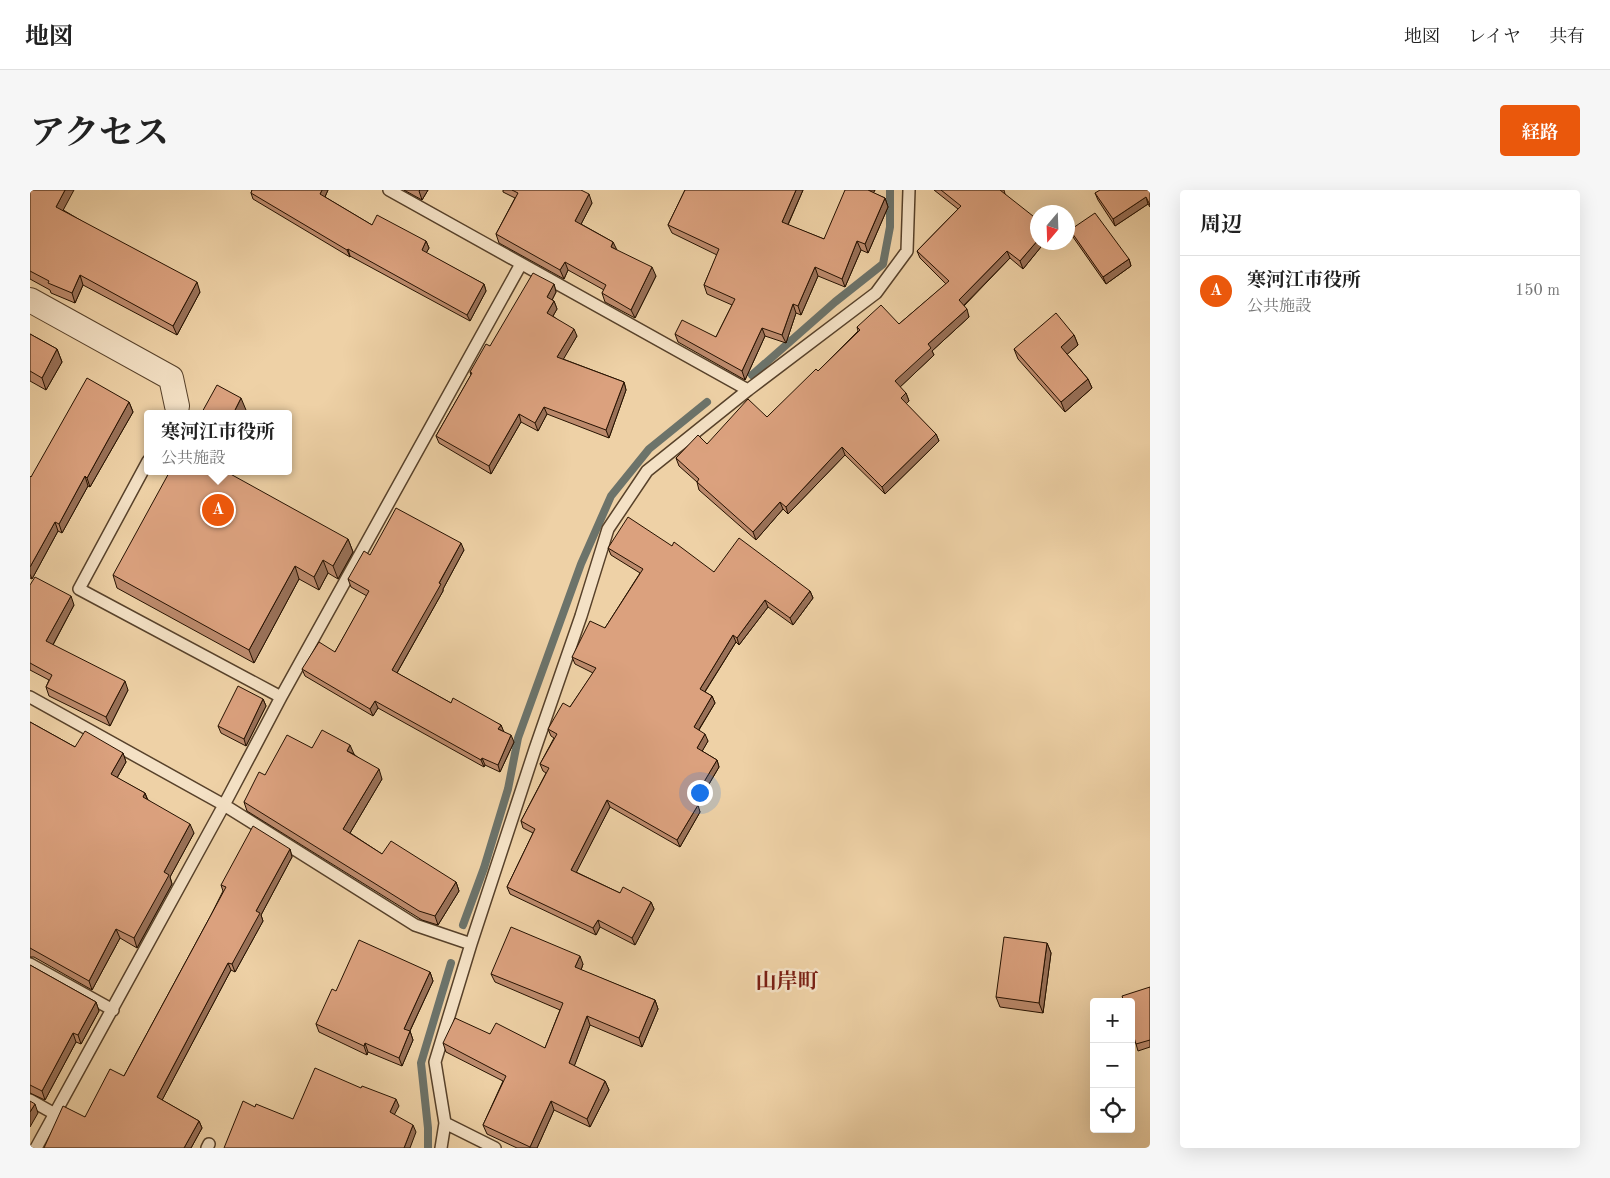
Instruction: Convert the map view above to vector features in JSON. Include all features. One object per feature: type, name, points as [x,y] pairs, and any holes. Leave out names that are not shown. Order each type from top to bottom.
[{"type":"street","points":[[30,300],[171,378],[175,410]]},
{"type":"lane","points":[[389,190],[748,390]]},
{"type":"lane","points":[[440,1148],[445,1123],[436,1062],[471,944],[581,616],[608,529],[647,471],[748,390],[876,293],[907,251],[909,190]]},
{"type":"lane","points":[[36,1148],[113,1010],[281,698],[521,264]]},
{"type":"lane","points":[[144,468],[79,589],[281,698]]},
{"type":"lane","points":[[30,697],[224,805],[415,925],[471,944]]},
{"type":"lane","points":[[30,964],[113,1010]]},
{"type":"lane","points":[[30,1100],[55,1114]]},
{"type":"lane","points":[[445,1123],[494,1148]]},
{"type":"building","points":[[30,190],[65,190],[56,207],[197,282],[173,326],[80,275],[72,293],[48,283],[49,281],[30,271]]},
{"type":"building","points":[[252,190],[322,190],[320,194],[372,225],[377,215],[426,241],[422,250],[484,284],[467,315],[347,250],[251,193]]},
{"type":"building","points":[[512,190],[581,190],[589,194],[575,221],[613,242],[611,247],[652,267],[631,310],[602,293],[606,285],[565,262],[560,270],[496,234],[518,193]]},
{"type":"building","points":[[685,190],[796,190],[782,222],[824,239],[845,190],[868,190],[885,198],[865,244],[857,241],[842,279],[815,267],[798,306],[793,304],[782,335],[762,328],[742,371],[675,334],[682,320],[716,337],[735,299],[704,285],[719,249],[668,225]]},
{"type":"building","points":[[941,190],[1000,190],[1030,214],[1030,249],[1020,261],[1007,251],[959,300],[967,309],[928,344],[931,348],[895,381],[906,393],[901,398],[936,434],[882,487],[842,447],[786,507],[780,502],[753,532],[697,482],[699,479],[676,458],[698,435],[707,444],[748,399],[767,417],[816,369],[818,371],[860,330],[857,327],[881,305],[899,324],[949,281],[917,251],[961,206]]},
{"type":"building","points":[[1100,190],[1150,190],[1150,205],[1146,197],[1113,219],[1095,193]]},
{"type":"building","points":[[1095,213],[1129,259],[1103,277],[1075,237],[1075,227]]},
{"type":"building","points":[[533,273],[554,284],[547,297],[554,301],[547,313],[574,329],[557,357],[624,382],[606,430],[544,407],[535,423],[519,414],[489,466],[436,436],[472,373],[470,372],[486,344],[490,346]]},
{"type":"building","points":[[1056,313],[1074,335],[1061,347],[1088,379],[1061,402],[1014,349]]},
{"type":"building","points":[[30,334],[57,349],[42,378],[30,371]]},
{"type":"building","points":[[87,378],[129,402],[87,478],[85,476],[59,524],[55,522],[30,567],[30,476]]},
{"type":"building","points":[[217,385],[241,398],[235,410],[203,410]]},
{"type":"building","points":[[168,475],[232,475],[348,539],[333,566],[323,560],[314,577],[295,566],[249,650],[113,575]]},
{"type":"building","points":[[396,508],[461,543],[439,583],[441,584],[392,670],[451,703],[453,698],[501,725],[498,729],[511,735],[498,765],[482,758],[481,760],[375,701],[370,709],[302,669],[319,642],[335,652],[369,591],[348,579],[364,551],[370,555]]},
{"type":"building","points":[[628,517],[672,546],[674,542],[714,572],[739,538],[810,591],[790,618],[765,600],[737,638],[733,635],[700,689],[712,696],[694,727],[705,734],[697,748],[717,760],[692,802],[698,805],[677,840],[607,800],[571,870],[620,893],[623,887],[651,902],[632,938],[598,920],[593,928],[507,887],[535,829],[521,821],[549,768],[540,764],[557,734],[548,729],[563,703],[570,707],[596,668],[572,657],[590,621],[605,628],[643,569],[608,548]]},
{"type":"building","points":[[35,577],[71,596],[46,641],[125,681],[106,717],[46,687],[52,675],[30,663],[30,585]]},
{"type":"building","points":[[238,686],[263,699],[244,739],[218,726]]},
{"type":"building","points":[[30,722],[75,747],[85,731],[123,753],[111,774],[145,793],[143,797],[190,824],[164,872],[169,875],[134,938],[116,929],[89,981],[30,948]]},
{"type":"building","points":[[322,730],[350,745],[347,751],[379,769],[343,829],[382,854],[391,841],[456,882],[435,916],[419,911],[244,802],[259,772],[265,775],[287,735],[312,748]]},
{"type":"building","points":[[253,826],[290,849],[256,911],[260,913],[232,964],[228,963],[157,1097],[199,1121],[184,1148],[44,1148],[63,1106],[85,1117],[110,1069],[124,1076],[226,887],[221,885]]},
{"type":"building","points":[[511,927],[580,956],[575,967],[655,1000],[639,1038],[587,1016],[569,1063],[605,1081],[587,1119],[551,1101],[530,1147],[483,1125],[506,1076],[443,1043],[455,1018],[490,1034],[496,1023],[545,1048],[563,1003],[491,974]]},
{"type":"building","points":[[1004,937],[1047,943],[1039,1003],[996,997]]},
{"type":"building","points":[[359,940],[430,972],[404,1029],[410,1031],[399,1058],[365,1043],[364,1046],[316,1024],[332,989],[336,991]]},
{"type":"building","points":[[30,965],[96,1002],[78,1035],[73,1033],[42,1091],[30,1085]]},
{"type":"building","points":[[1150,987],[1150,1040],[1136,1044],[1135,998],[1123,998],[1122,996]]},
{"type":"building","points":[[315,1068],[361,1088],[362,1086],[396,1099],[390,1112],[413,1125],[404,1148],[224,1148],[243,1101],[255,1107],[256,1104],[293,1119]]},
{"type":"building","points":[[30,1101],[35,1104],[30,1112]]},
{"type":"waterway","points":[[752,375],[835,302],[883,264],[890,227],[890,190]]},
{"type":"waterway","points":[[463,925],[484,868],[508,789],[518,738],[581,564],[611,496],[649,449],[707,402]]},
{"type":"waterway","points":[[428,1148],[428,1128],[421,1063],[451,963]]},
{"type":"place","name":"寒河江市役所","points":[[218,510]]},
{"type":"district","name":"山岸町","points":[[787,981]]}]
